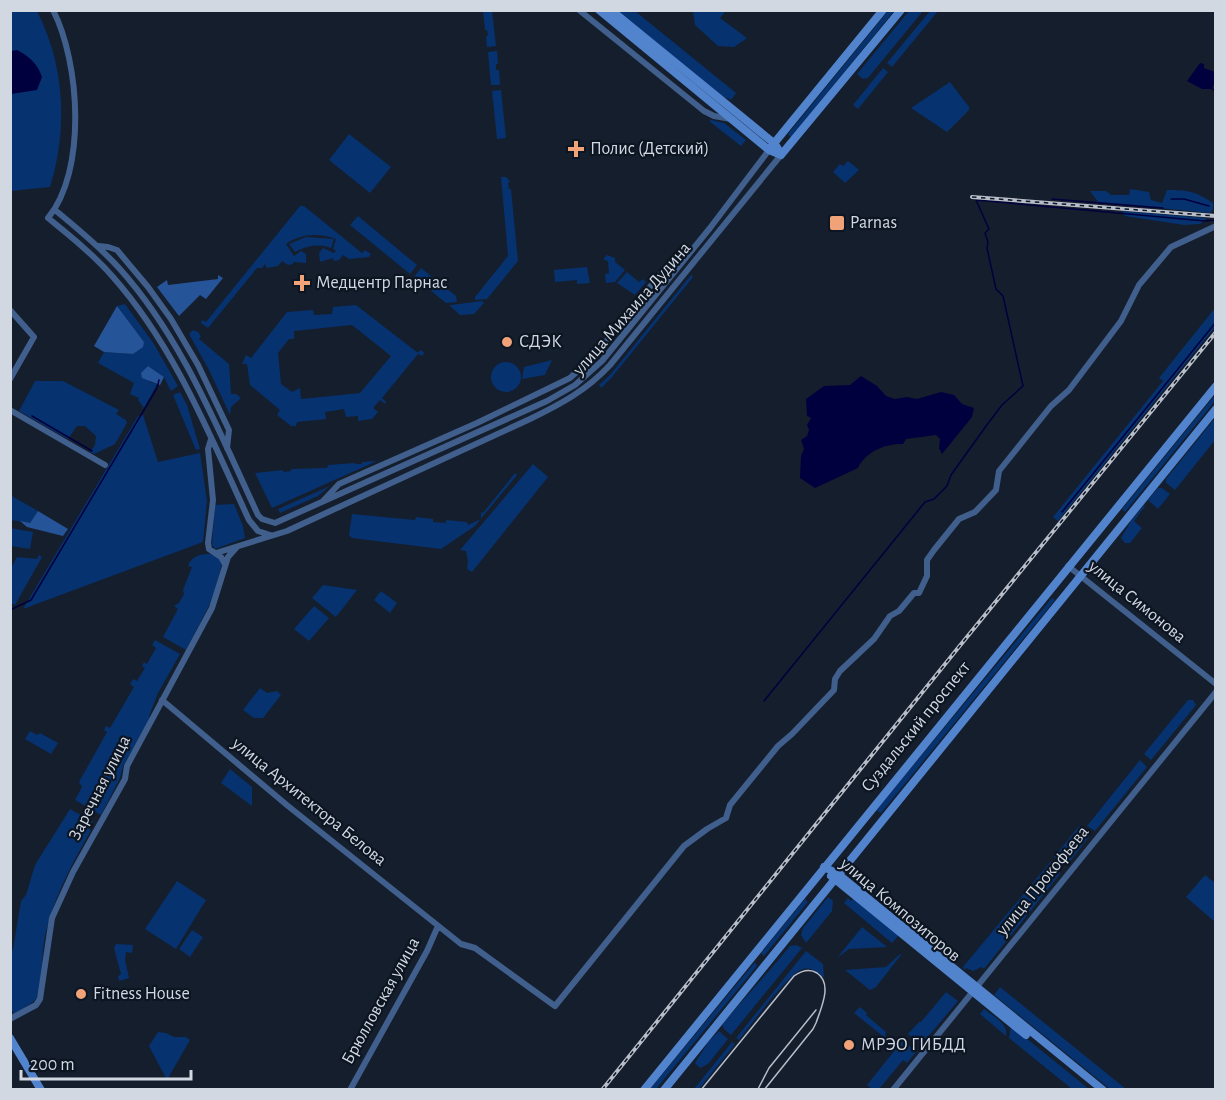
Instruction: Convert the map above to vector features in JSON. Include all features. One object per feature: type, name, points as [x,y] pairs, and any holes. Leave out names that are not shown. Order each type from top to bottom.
[{"type":"main road","points":[[599,10],[734,120],[772,147]]},
{"type":"main road","points":[[611,10],[781,155]]},
{"type":"main road","name":"улица Михаила Дудина","points":[[772,147],[883,10]]},
{"type":"main road","name":"улица Михаила Дудина","points":[[781,155],[901,10]]},
{"type":"main road","name":"Суздальский проспект","points":[[644,1089],[1215,386]]},
{"type":"main road","name":"Суздальский проспект","points":[[664,1089],[1215,410]]},
{"type":"main road","name":"улица Композиторов","points":[[824,867],[1094,1089]]},
{"type":"main road","points":[[752,957],[761,957],[762,968]]},
{"type":"main road","name":"улица Композиторов","points":[[974,989],[1102,1089]]},
{"type":"main road","points":[[10,1038],[41,1089]]},
{"type":"street","points":[[53,10],[67,51],[75,95],[75,120],[68,174],[62,198],[48,218],[112,275],[141,312],[180,373],[249,520],[258,531],[271,535]]},
{"type":"street","points":[[579,10],[704,111],[714,116],[734,120]]},
{"type":"street","name":"улица Михаила Дудина","points":[[227,448],[258,515],[268,522],[282,521],[559,395],[595,368],[684,260],[772,147]]},
{"type":"street","name":"улица Михаила Дудина","points":[[216,553],[286,531],[560,405],[583,391],[598,378],[655,312],[781,155]]},
{"type":"street","points":[[55,210],[97,246],[126,276],[163,325],[189,369],[227,448]]},
{"type":"street","name":"улица Архитектора Белова","points":[[162,700],[288,806],[461,944],[475,948],[555,1006],[684,846],[726,818],[736,796],[778,746],[834,690],[835,679],[840,671],[874,639],[890,616],[899,611],[914,593],[919,593],[926,580],[927,560],[934,550],[959,519],[975,512],[996,490],[999,471],[1051,406],[1069,390],[1121,321],[1139,285],[1171,247],[1215,226]]},
{"type":"street","points":[[97,246],[108,246],[117,250],[171,319],[198,365],[229,430],[227,448]]},
{"type":"street","points":[[320,503],[339,484],[477,423],[570,378],[596,354],[663,271],[684,260]]},
{"type":"street","points":[[647,305],[655,312]]},
{"type":"street","points":[[10,310],[34,337],[10,379]]},
{"type":"street","points":[[10,410],[105,465]]},
{"type":"street","points":[[211,438],[208,449],[213,500],[208,543],[209,549],[216,553],[225,565]]},
{"type":"street","name":"Заречная улица","points":[[10,1019],[36,1005],[40,999],[52,918],[73,872],[125,779],[127,766],[212,608],[225,565],[233,550],[242,544]]},
{"type":"street","name":"улица Симонова","points":[[1068,566],[1215,684]]},
{"type":"street","name":"улица Прокофьева","points":[[893,1089],[1215,692]]},
{"type":"street","name":"Брюлловская улица","points":[[350,1089],[427,951],[438,926]]},
{"type":"shaded area","points":[[10,11],[37,11],[53,53],[58,75],[61,98],[60,142],[50,187],[11,191]]},
{"type":"shaded area","points":[[483,11],[492,11],[496,46],[487,47],[486,36],[488,36]]},
{"type":"shaded area","points":[[616,11],[635,11],[736,93],[731,100],[719,95]]},
{"type":"shaded area","points":[[693,11],[726,11],[720,18],[747,38],[734,47],[718,46],[695,25]]},
{"type":"shaded area","points":[[888,11],[894,11],[791,137],[788,134]]},
{"type":"shaded area","points":[[909,11],[923,11],[868,78],[863,79],[857,74]]},
{"type":"shaded area","points":[[930,11],[938,11],[892,67],[887,63]]},
{"type":"shaded area","points":[[17,50],[26,55],[40,72],[42,77],[37,90],[11,94],[11,51]]},
{"type":"shaded area","points":[[497,51],[496,70],[499,70],[500,85],[491,85],[488,52]]},
{"type":"shaded area","points":[[1200,63],[1204,64],[1204,68],[1215,72],[1212,89],[1202,89],[1187,81]]},
{"type":"shaded area","points":[[883,68],[888,72],[858,109],[853,105]]},
{"type":"shaded area","points":[[950,82],[969,110],[947,132],[911,108]]},
{"type":"shaded area","points":[[501,90],[506,138],[497,139],[492,91]]},
{"type":"shaded area","points":[[709,121],[724,123],[746,140],[741,146]]},
{"type":"shaded area","points":[[349,134],[391,167],[370,193],[329,160]]},
{"type":"shaded area","points":[[848,161],[859,170],[845,183],[833,172],[840,164],[843,166]]},
{"type":"shaded area","points":[[501,177],[506,177],[510,181],[508,183],[511,189],[518,261],[487,299],[475,300],[475,297],[508,256]]},
{"type":"shaded area","points":[[1130,189],[1149,192],[1151,200],[1162,203],[1167,190],[1191,192],[1213,203],[1213,209],[1210,213],[1098,202],[1090,191],[1106,191],[1111,195],[1129,195]]},
{"type":"shaded area","points":[[300,206],[304,206],[362,253],[365,250],[371,254],[369,257],[349,259],[343,255],[339,260],[334,261],[333,258],[320,262],[319,253],[323,248],[334,253],[336,251],[333,249],[336,239],[317,235],[292,240],[286,244],[294,256],[301,251],[306,254],[306,263],[293,262],[288,265],[282,261],[278,266],[267,268],[265,264],[262,268],[257,268],[208,328],[201,323],[202,320],[206,322]]},
{"type":"shaded area","points":[[1122,211],[1207,218],[1200,224],[1184,225],[1125,216]]},
{"type":"shaded area","points":[[358,216],[417,265],[410,274],[350,225]]},
{"type":"shaded area","points":[[306,237],[334,239],[331,248],[313,246],[295,252],[289,244]]},
{"type":"shaded area","points":[[607,255],[615,258],[615,262],[625,270],[615,282],[606,283],[605,274],[609,273],[608,261],[604,258]]},
{"type":"shaded area","points":[[587,267],[590,283],[577,284],[577,280],[555,282],[554,270]]},
{"type":"shaded area","points":[[421,268],[456,296],[457,302],[446,303],[414,277]]},
{"type":"shaded area","points":[[627,272],[639,282],[643,279],[646,282],[635,295],[617,283]]},
{"type":"shaded area","points":[[218,275],[223,278],[206,299],[200,295],[179,316],[157,287],[167,280],[168,285],[218,279]]},
{"type":"shaded area","points":[[691,275],[693,277],[601,388],[599,385],[610,375]]},
{"type":"shaded area","points":[[482,301],[484,303],[474,314],[460,315],[450,306],[451,305]]},
{"type":"shaded area","points":[[125,304],[154,344],[178,386],[171,391],[164,377],[148,366],[150,382],[157,384],[144,408],[139,398],[130,394],[134,383],[98,363],[104,352],[133,354],[144,342],[117,306]]},
{"type":"shaded area","points":[[356,305],[418,353],[420,350],[424,352],[423,356],[418,354],[382,398],[385,404],[380,400],[373,408],[378,412],[372,419],[358,421],[358,416],[346,417],[344,409],[325,412],[326,419],[297,422],[296,426],[291,426],[277,415],[280,410],[250,385],[247,364],[242,364],[246,355],[251,358],[287,312],[313,310],[314,315],[332,314],[333,307]],"holes":[[[352,325],[391,356],[360,393],[301,399],[300,388],[292,392],[281,384],[278,353],[289,339],[294,339],[294,331]]]},
{"type":"shaded area","points":[[117,306],[144,342],[143,347],[133,354],[104,352],[94,346]]},
{"type":"shaded area","points":[[1215,308],[1215,327],[1058,521],[1053,517],[1163,381],[1159,378]]},
{"type":"shaded area","points":[[193,330],[201,336],[199,339],[229,364],[231,394],[236,394],[241,398],[231,407],[230,415],[189,334]]},
{"type":"shaded area","points":[[552,360],[545,375],[522,379],[524,367]]},
{"type":"shaded area","points":[[506,362],[512,363],[520,371],[520,383],[512,391],[506,392],[500,391],[492,383],[491,377],[492,371],[500,363]]},
{"type":"shaded area","points":[[148,366],[164,377],[160,385],[142,378],[141,373]]},
{"type":"shaded area","points":[[861,376],[877,386],[886,396],[895,399],[907,397],[917,399],[941,392],[954,395],[962,404],[974,408],[972,417],[942,454],[939,448],[940,439],[936,435],[906,439],[903,444],[890,445],[871,453],[858,468],[815,488],[800,478],[801,456],[804,449],[801,440],[807,436],[809,430],[807,425],[811,418],[807,416],[806,399],[824,386],[850,385]]},
{"type":"shaded area","points":[[35,381],[63,381],[119,410],[116,414],[127,423],[115,444],[94,454],[90,452],[95,445],[96,436],[85,426],[77,426],[68,439],[19,411]]},
{"type":"shaded area","points":[[180,392],[187,405],[200,449],[196,450],[173,395]]},
{"type":"shaded area","points":[[1215,395],[1215,401],[1125,512],[1122,509]]},
{"type":"shaded area","points":[[143,415],[158,462],[200,453],[207,501],[203,542],[23,609],[138,416]]},
{"type":"shaded area","points":[[1215,418],[1215,440],[1175,490],[1166,483],[1166,479]]},
{"type":"shaded area","points":[[377,461],[272,508],[255,473],[327,468],[328,465]]},
{"type":"shaded area","points":[[533,464],[548,477],[472,572],[467,569],[466,551],[460,550]]},
{"type":"shaded area","points":[[515,473],[517,475],[481,519],[481,512],[483,513]]},
{"type":"shaded area","points":[[330,486],[318,496],[280,513],[278,509]]},
{"type":"shaded area","points":[[1158,488],[1170,494],[1158,509],[1148,500]]},
{"type":"shaded area","points":[[10,495],[38,511],[30,523],[11,520]]},
{"type":"shaded area","points":[[234,504],[245,538],[215,549],[212,544],[215,505]]},
{"type":"shaded area","points":[[1144,505],[1134,521],[1142,528],[1130,543],[1125,543],[1121,538]]},
{"type":"shaded area","points":[[38,511],[68,529],[63,536],[27,527],[20,521],[30,523]]},
{"type":"shaded area","points":[[352,514],[415,520],[416,517],[433,519],[433,522],[446,523],[446,520],[467,522],[468,525],[481,519],[475,526],[441,549],[352,538],[349,535]]},
{"type":"shaded area","points":[[10,528],[33,532],[30,549],[11,546]]},
{"type":"shaded area","points":[[213,554],[218,556],[222,564],[212,600],[186,650],[163,637],[178,609],[174,606],[179,603],[184,594],[183,590],[192,567],[188,566],[190,562],[198,556]]},
{"type":"shaded area","points":[[39,555],[42,557],[15,605],[11,603],[11,568],[17,557],[37,559]]},
{"type":"shaded area","points":[[323,585],[357,590],[336,617],[312,598]]},
{"type":"shaded area","points":[[381,591],[397,603],[390,613],[374,600]]},
{"type":"shaded area","points":[[1052,598],[1055,600],[881,813],[876,810]]},
{"type":"shaded area","points":[[314,606],[329,618],[309,641],[294,629]]},
{"type":"shaded area","points":[[155,640],[180,654],[158,693],[150,718],[123,766],[120,778],[101,815],[75,800],[82,787],[79,782],[107,732],[104,730],[106,726],[110,728],[134,687],[130,684],[133,679],[137,681],[145,668],[142,666],[144,662],[147,664],[156,648],[152,645]]},
{"type":"shaded area","points":[[260,688],[267,693],[277,691],[281,695],[263,718],[254,718],[243,710]]},
{"type":"shaded area","points":[[1188,700],[1193,700],[1196,705],[1151,760],[1144,754]]},
{"type":"shaded area","points":[[30,731],[37,735],[40,733],[58,743],[51,754],[25,739]]},
{"type":"shaded area","points":[[1140,760],[1147,767],[1095,831],[1087,826]]},
{"type":"shaded area","points":[[230,769],[252,787],[252,806],[221,783]]},
{"type":"shaded area","points":[[70,809],[93,822],[89,829],[91,830],[69,871],[51,913],[44,942],[37,998],[15,1014],[11,1010],[10,953],[13,949],[21,901],[26,895],[35,865]]},
{"type":"shaded area","points":[[1079,826],[1089,834],[1089,837],[1068,864],[1064,864],[1054,857]]},
{"type":"shaded area","points":[[1051,861],[1059,869],[1060,874],[984,969],[981,967],[973,971],[966,968],[964,970],[963,967]]},
{"type":"shaded area","points":[[1205,875],[1215,883],[1215,922],[1186,897]]},
{"type":"shaded area","points":[[177,881],[206,900],[176,949],[145,929]]},
{"type":"shaded area","points":[[828,897],[833,901],[832,911],[806,943],[801,935],[803,928]]},
{"type":"shaded area","points":[[848,898],[851,901],[854,898],[899,935],[892,943],[844,903]]},
{"type":"shaded area","points":[[805,899],[808,902],[764,956],[761,953]]},
{"type":"shaded area","points":[[862,927],[887,947],[849,949],[837,958]]},
{"type":"shaded area","points":[[192,930],[203,937],[190,957],[179,949]]},
{"type":"shaded area","points":[[116,944],[133,945],[132,953],[126,952],[125,960],[129,978],[119,981],[118,976],[121,974],[114,948]]},
{"type":"shaded area","points":[[796,945],[802,948],[731,1035],[722,1025],[790,946]]},
{"type":"shaded area","points":[[806,951],[823,964],[824,978],[809,969],[803,969],[797,973],[770,1001],[739,1040],[736,1038]]},
{"type":"shaded area","points":[[900,954],[876,987],[870,990],[845,970],[886,967]]},
{"type":"shaded area","points":[[755,962],[757,966],[656,1089],[650,1089]]},
{"type":"shaded area","points":[[1000,987],[1126,1089],[1110,1089],[994,995]]},
{"type":"shaded area","points":[[946,992],[958,1001],[921,1045],[908,1034]]},
{"type":"shaded area","points":[[860,1007],[886,1032],[885,1035],[889,1039],[892,1036],[894,1038],[890,1042],[854,1013]]},
{"type":"shaded area","points":[[984,1009],[1003,1024],[1006,1036],[980,1014]]},
{"type":"shaded area","points":[[1011,1026],[1089,1089],[1072,1089],[1009,1038]]},
{"type":"shaded area","points":[[719,1031],[728,1039],[708,1064],[700,1068],[695,1063],[709,1041]]},
{"type":"shaded area","points":[[158,1032],[174,1037],[186,1037],[190,1040],[167,1080],[149,1046]]},
{"type":"shaded area","points":[[903,1040],[916,1052],[907,1063],[903,1060],[879,1089],[872,1089],[867,1085]]},
{"type":"shaded area","points":[[732,1042],[735,1044],[699,1089],[694,1089]]},
{"type":"waterway","points":[[1212,89],[1216,91]]},
{"type":"waterway","points":[[1052,199],[1163,208]]},
{"type":"waterway","points":[[1171,199],[1184,199],[1209,206]]},
{"type":"waterway","points":[[764,701],[925,502],[934,499],[947,486],[951,475],[989,422],[1002,405],[1023,386],[1003,296],[996,289],[987,248],[985,233],[989,229],[976,200],[1205,221],[1216,220]]},
{"type":"waterway","points":[[1062,512],[1216,322]]},
{"type":"waterway","points":[[10,610],[31,600],[157,388],[159,380]]},
{"type":"waterway","points":[[32,416],[92,451]]},
{"type":"tram line","points":[[701,1090],[794,976],[805,971],[814,971],[822,978],[825,990],[816,1023],[764,1090]]},
{"type":"tram line","points":[[758,1089],[769,1068],[816,1010]]},
{"type":"railway","points":[[972,197],[1216,216]]},
{"type":"railway","points":[[602,1090],[1216,332]]},
{"type":"place","name":"Полис (Детский)","points":[[576,149]]},
{"type":"place","name":"Parnas","points":[[837,223]]},
{"type":"place","name":"Медцентр Парнас","points":[[302,283]]},
{"type":"place","name":"СДЭК","points":[[507,342]]},
{"type":"place","name":"Fitness House","points":[[81,994]]},
{"type":"place","name":"МРЭО ГИБДД","points":[[849,1045]]}]
